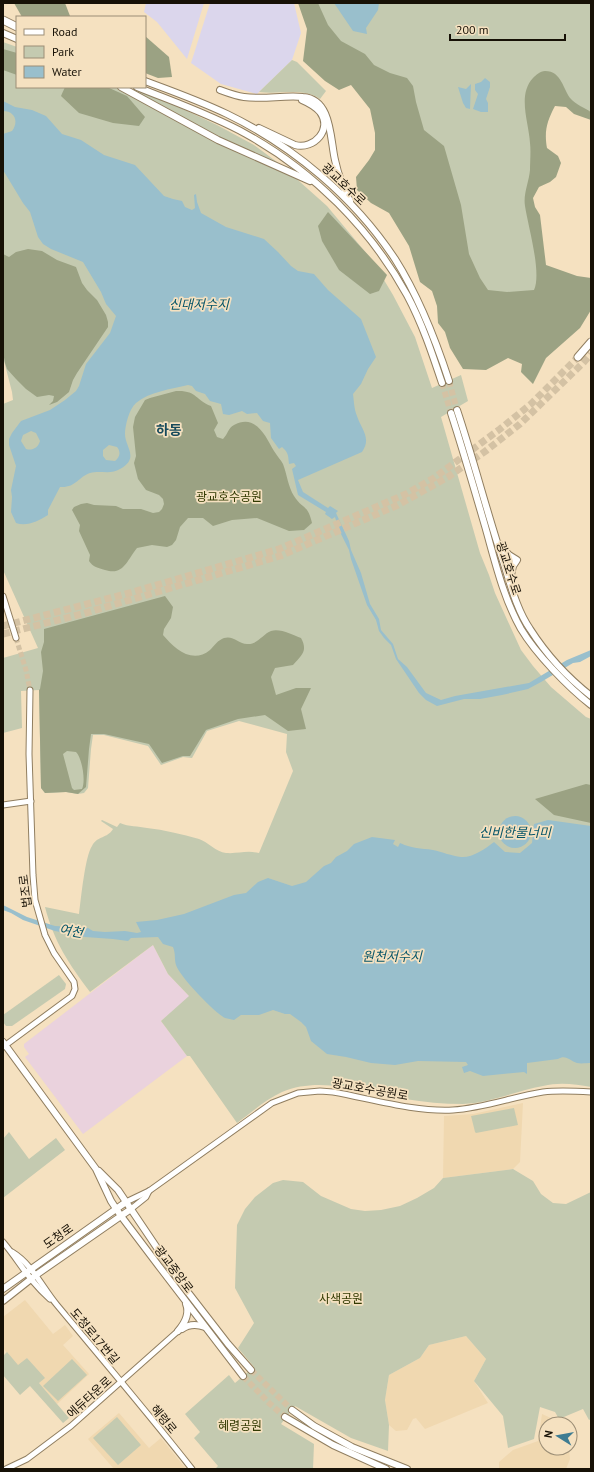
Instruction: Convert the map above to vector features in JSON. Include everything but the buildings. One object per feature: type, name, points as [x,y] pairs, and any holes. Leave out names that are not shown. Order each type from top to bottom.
[{"type":"highway","points":[[3,20],[16,27]]},
{"type":"highway","points":[[578,357],[591,342]]},
{"type":"main road","points":[[3,24],[16,28]]},
{"type":"main road","points":[[3,33],[16,39]]},
{"type":"main road","name":"광교호수로","points":[[140,88],[224,122],[267,146],[293,164],[319,185],[376,247],[401,286],[420,323],[445,382],[437,345],[416,296],[394,259],[369,225],[352,206],[323,178],[300,159],[273,140],[227,114],[201,102],[146,81]]},
{"type":"main road","points":[[123,88],[218,140],[319,185]]},
{"type":"main road","points":[[220,90],[244,97],[304,97],[316,102],[323,109],[328,119],[339,176],[352,206]]},
{"type":"main road","points":[[250,127],[258,127],[295,145],[307,146],[314,143],[322,132],[323,119],[312,104],[294,97]]},
{"type":"main road","name":"광교호수로","points":[[458,410],[496,540],[519,608],[529,628],[549,660]]},
{"type":"main road","name":"광교호수로","points":[[451,413],[503,588],[522,630],[568,680],[580,696],[591,705]]},
{"type":"main road","points":[[496,540],[509,555],[517,560],[510,574],[510,582]]},
{"type":"main road","name":"광교호수로","points":[[568,680],[591,696]]},
{"type":"main road","name":"광교중앙로","points":[[4,1045],[96,1169],[118,1190],[180,1282],[250,1370]]},
{"type":"main road","name":"광교중앙로","points":[[96,1169],[116,1209],[243,1376]]},
{"type":"main road","name":"도청로","points":[[3,1289],[126,1202]]},
{"type":"main road","points":[[3,1301],[33,1277],[131,1210]]},
{"type":"main road","points":[[178,1331],[187,1316],[188,1309],[186,1302]]},
{"type":"main road","points":[[178,1331],[186,1326],[192,1325],[200,1325],[206,1328]]},
{"type":"main road","points":[[292,1410],[314,1426],[352,1447],[407,1469]]},
{"type":"main road","points":[[285,1417],[333,1444],[386,1469]]},
{"type":"street","points":[[3,596],[16,638]]},
{"type":"street","name":"법조로","points":[[4,1045],[72,996],[75,992],[74,982],[54,953],[45,935],[37,908],[33,875],[29,754],[30,690]]},
{"type":"street","points":[[3,805],[9,803],[31,802]]},
{"type":"street","name":"광교호수공원로","points":[[126,1202],[149,1191],[264,1108],[279,1100],[298,1093],[320,1091],[333,1092],[417,1108],[438,1110],[465,1109],[490,1105],[548,1092],[591,1092]]},
{"type":"street","name":"광교호수공원로","points":[[131,1210],[146,1197],[149,1191]]},
{"type":"street","name":"도청로17번길","points":[[3,1242],[33,1277],[40,1290],[54,1302],[121,1382]]},
{"type":"street","name":"에듀타운로","points":[[6,1469],[27,1459],[54,1440],[178,1331]]},
{"type":"street","name":"혜령로","points":[[121,1382],[192,1469]]},
{"type":"shaded area","points":[[146,3],[204,3],[187,59],[157,22],[144,12]]},
{"type":"shaded area","points":[[210,3],[294,3],[301,33],[292,60],[257,94],[221,84],[191,63]]},
{"type":"shaded area","points":[[153,945],[168,974],[190,997],[161,1021],[187,1056],[83,1134],[25,1057],[29,1054],[24,1047],[24,1044]]},
{"type":"shaded area","points":[[523,1103],[520,1162],[513,1169],[443,1178],[444,1116],[473,1114]]},
{"type":"shaded area","points":[[25,1300],[53,1334],[65,1325],[73,1336],[63,1345],[89,1374],[57,1404],[39,1383],[44,1378],[27,1358],[18,1366],[3,1348],[3,1317]]},
{"type":"shaded area","points":[[466,1336],[486,1359],[474,1381],[488,1403],[425,1429],[416,1418],[413,1419],[407,1430],[396,1431],[389,1425],[385,1400],[389,1375],[420,1358],[429,1345]]},
{"type":"shaded area","points":[[119,1413],[149,1448],[161,1438],[186,1469],[114,1469],[88,1439]]},
{"type":"shaded area","points":[[538,1441],[538,1456],[570,1456],[570,1459],[566,1469],[499,1469],[499,1462],[513,1450]]},
{"type":"green space","points":[[14,3],[65,3],[70,16],[21,16]]},
{"type":"green space","points":[[298,3],[318,3],[328,25],[341,41],[365,54],[374,65],[390,73],[407,78],[413,86],[424,130],[444,146],[461,205],[469,254],[480,278],[488,290],[507,292],[534,290],[536,282],[534,249],[525,206],[525,192],[530,170],[530,146],[525,109],[528,85],[540,72],[551,72],[559,77],[568,95],[573,101],[591,112],[591,120],[574,114],[566,107],[555,106],[547,126],[546,142],[547,148],[558,156],[561,163],[556,177],[550,182],[539,187],[533,198],[535,207],[540,215],[546,265],[577,276],[591,278],[591,310],[580,328],[546,358],[533,384],[521,372],[522,364],[508,358],[486,370],[463,369],[450,348],[445,332],[438,323],[437,306],[432,291],[420,282],[409,246],[389,213],[371,203],[357,190],[356,177],[375,150],[375,133],[370,109],[351,85],[339,90],[325,81],[303,61],[307,29]]},
{"type":"green space","points":[[309,3],[591,3],[591,111],[585,111],[546,96],[539,185],[532,199],[547,298],[491,302],[381,111]]},
{"type":"green space","points":[[146,37],[169,57],[172,77],[158,78],[146,73]]},
{"type":"green space","name":"광교호수공원","points":[[3,42],[16,47],[16,88],[131,88],[168,102],[217,125],[254,145],[281,165],[327,206],[372,260],[393,295],[415,337],[432,388],[461,375],[468,401],[441,417],[480,553],[495,593],[521,650],[551,687],[586,717],[591,719],[591,1087],[555,1084],[533,1088],[493,1099],[463,1104],[419,1101],[344,1087],[312,1085],[297,1087],[276,1095],[264,1102],[237,1123],[190,1056],[187,1056],[161,1021],[189,996],[168,974],[153,945],[90,992],[75,972],[63,952],[53,931],[45,907],[79,914],[87,859],[92,846],[97,840],[111,832],[113,829],[101,821],[102,820],[117,827],[120,823],[193,837],[202,840],[215,849],[226,853],[259,853],[293,771],[286,752],[287,734],[239,721],[207,731],[192,758],[183,757],[161,765],[148,746],[104,735],[93,735],[88,788],[84,793],[45,793],[41,788],[39,690],[21,691],[22,728],[3,733],[3,658],[38,648],[3,570],[3,404],[13,400],[3,357]]},
{"type":"green space","points":[[3,49],[16,53],[16,75],[3,70]]},
{"type":"green space","points":[[292,60],[297,62],[326,91],[320,99],[313,95],[299,92],[259,92]]},
{"type":"green space","points":[[65,88],[109,88],[127,96],[145,117],[139,126],[113,123],[79,113],[61,96]]},
{"type":"green space","points":[[328,212],[387,275],[379,291],[370,294],[339,270],[322,241],[318,226]]},
{"type":"green space","points":[[28,249],[42,251],[57,260],[76,267],[82,283],[97,300],[106,315],[108,322],[108,327],[77,373],[69,392],[57,402],[49,405],[53,401],[54,396],[49,395],[37,397],[26,389],[7,369],[3,352],[3,254],[9,257],[16,252]]},
{"type":"green space","points":[[176,391],[188,392],[211,406],[218,423],[214,430],[217,437],[223,439],[232,426],[242,422],[254,424],[259,428],[264,433],[283,464],[292,492],[309,513],[312,523],[304,530],[289,531],[257,518],[232,520],[213,526],[203,518],[188,518],[180,527],[176,540],[172,545],[167,547],[152,545],[137,548],[124,566],[117,571],[105,570],[96,567],[89,561],[90,555],[79,531],[80,525],[72,510],[74,507],[87,503],[94,505],[116,506],[123,509],[141,509],[153,513],[159,512],[162,509],[164,504],[163,499],[159,495],[146,490],[138,479],[134,463],[136,456],[133,427],[135,417],[145,400]]},
{"type":"green space","points":[[165,596],[173,607],[171,618],[164,629],[163,635],[172,645],[190,655],[197,656],[203,654],[210,650],[220,640],[227,637],[244,644],[251,644],[265,634],[278,630],[301,638],[304,646],[303,653],[293,665],[275,668],[271,677],[276,695],[296,688],[311,688],[301,709],[306,729],[288,731],[265,715],[238,719],[206,730],[190,756],[183,756],[162,763],[149,744],[104,734],[91,734],[86,787],[78,794],[66,792],[45,793],[41,788],[39,690],[43,671],[41,652],[44,642],[44,629]],"holes":[[[67,751],[76,752],[82,764],[84,781],[82,789],[74,790],[72,788],[63,754]]]},
{"type":"green space","points":[[586,784],[591,785],[591,823],[554,815],[535,799]]},
{"type":"green space","points":[[59,975],[66,984],[65,989],[12,1026],[6,1026],[3,1022],[3,1015]]},
{"type":"green space","points":[[514,1108],[518,1125],[475,1132],[471,1116]]},
{"type":"green space","points":[[9,1132],[29,1159],[56,1138],[65,1150],[3,1198],[3,1139]]},
{"type":"green space","name":"사색공원","points":[[513,1169],[533,1181],[541,1194],[553,1203],[566,1204],[591,1192],[591,1419],[589,1420],[583,1409],[566,1416],[557,1416],[555,1412],[540,1407],[534,1439],[508,1448],[503,1416],[474,1381],[486,1359],[466,1336],[429,1345],[420,1358],[389,1375],[385,1400],[389,1425],[388,1451],[351,1438],[295,1406],[281,1424],[314,1444],[313,1469],[215,1469],[218,1466],[194,1438],[200,1432],[185,1414],[229,1375],[235,1383],[254,1367],[238,1348],[254,1323],[235,1288],[237,1225],[245,1209],[255,1197],[273,1183],[283,1180],[303,1182],[321,1196],[351,1209],[365,1211],[381,1210],[400,1206],[434,1188],[443,1178]]},
{"type":"green space","points":[[7,1352],[18,1365],[27,1358],[45,1378],[39,1383],[69,1418],[63,1423],[30,1386],[20,1395],[3,1375],[3,1356]]},
{"type":"green space","points":[[72,1359],[87,1375],[58,1401],[43,1386]]},
{"type":"green space","points":[[117,1417],[141,1445],[118,1465],[93,1438]]},
{"type":"water","points":[[334,3],[379,3],[378,10],[366,28],[367,34],[353,31]]},
{"type":"water","points":[[485,78],[490,82],[486,99],[488,103],[488,112],[481,112],[473,109],[478,94],[475,90],[475,84],[481,82]]},
{"type":"water","points":[[471,84],[470,109],[466,108],[463,103],[458,87],[466,89]]},
{"type":"water","name":"신대저수지","points":[[3,101],[15,107],[32,110],[46,116],[62,134],[81,140],[104,155],[135,165],[164,196],[182,201],[185,207],[192,210],[195,208],[194,195],[196,194],[201,213],[226,227],[264,239],[298,271],[314,274],[328,290],[361,319],[376,357],[361,384],[353,394],[356,413],[366,438],[365,447],[362,452],[298,480],[303,492],[328,508],[330,506],[338,511],[336,513],[349,541],[351,550],[361,573],[370,604],[379,619],[381,630],[393,644],[398,659],[407,667],[426,693],[441,700],[455,696],[529,683],[567,660],[591,650],[591,656],[580,662],[573,663],[528,689],[480,699],[464,699],[437,706],[426,700],[419,693],[396,659],[391,645],[379,631],[376,620],[367,605],[349,550],[339,530],[335,517],[332,519],[325,514],[326,512],[298,495],[292,469],[296,466],[294,463],[289,464],[286,451],[282,447],[279,449],[271,438],[270,423],[263,421],[257,413],[247,414],[242,411],[229,415],[223,414],[221,404],[210,401],[205,394],[196,391],[192,386],[188,385],[147,396],[136,403],[131,409],[125,431],[130,452],[129,461],[126,465],[113,472],[90,473],[70,486],[60,487],[48,510],[48,515],[28,524],[16,523],[11,512],[11,490],[16,466],[9,445],[9,439],[21,421],[50,410],[76,391],[86,364],[110,333],[116,316],[106,304],[101,292],[83,262],[51,249],[43,244],[38,237],[30,212],[3,170],[3,134],[12,131],[15,124],[15,118],[7,111],[3,111]],"holes":[[[31,431],[36,433],[40,441],[36,447],[28,450],[21,441],[23,435]],[[109,445],[117,447],[119,451],[119,456],[115,461],[106,460],[103,456],[103,450]]]},
{"type":"water","name":"신비한물너미","points":[[512,816],[518,816],[528,823],[531,832],[530,838],[524,845],[518,848],[512,848],[502,841],[499,835],[499,829],[506,819]]},
{"type":"water","name":"원천저수지","points":[[548,820],[591,826],[591,1063],[577,1063],[563,1057],[527,1063],[527,1074],[524,1072],[483,1076],[470,1071],[464,1073],[462,1067],[468,1065],[466,1062],[418,1061],[395,1065],[371,1063],[327,1054],[311,1041],[306,1027],[290,1014],[273,1010],[259,1015],[241,1015],[234,1020],[225,1018],[213,1009],[184,978],[176,965],[173,947],[163,944],[158,937],[131,938],[128,941],[85,937],[55,931],[23,920],[3,910],[3,905],[27,917],[55,926],[88,928],[93,931],[125,931],[137,933],[141,932],[136,922],[157,920],[184,914],[234,895],[246,893],[258,882],[268,878],[292,886],[306,882],[324,866],[331,863],[336,857],[347,851],[354,844],[372,837],[395,840],[393,844],[398,847],[400,843],[461,857],[474,855],[494,842],[505,852],[520,853],[532,843],[534,824]]},
{"type":"tunnel","points":[[3,634],[82,614],[280,556],[398,505],[448,477],[487,450],[520,424],[591,354]]},
{"type":"tunnel","points":[[3,626],[133,592],[279,549],[406,494],[434,478],[500,429],[531,404],[578,357]]},
{"type":"tunnel","points":[[449,381],[457,410]]},
{"type":"tunnel","points":[[442,383],[451,413]]},
{"type":"tunnel","points":[[16,638],[26,670],[30,690]]},
{"type":"tunnel","points":[[251,1370],[292,1410]]},
{"type":"tunnel","points":[[243,1376],[285,1417]]},
{"type":"district","name":"하동","points":[[169,430]]},
{"type":"water label","name":"여천","points":[[71,931]]},
{"type":"park label","name":"혜령공원","points":[[240,1425]]}]
